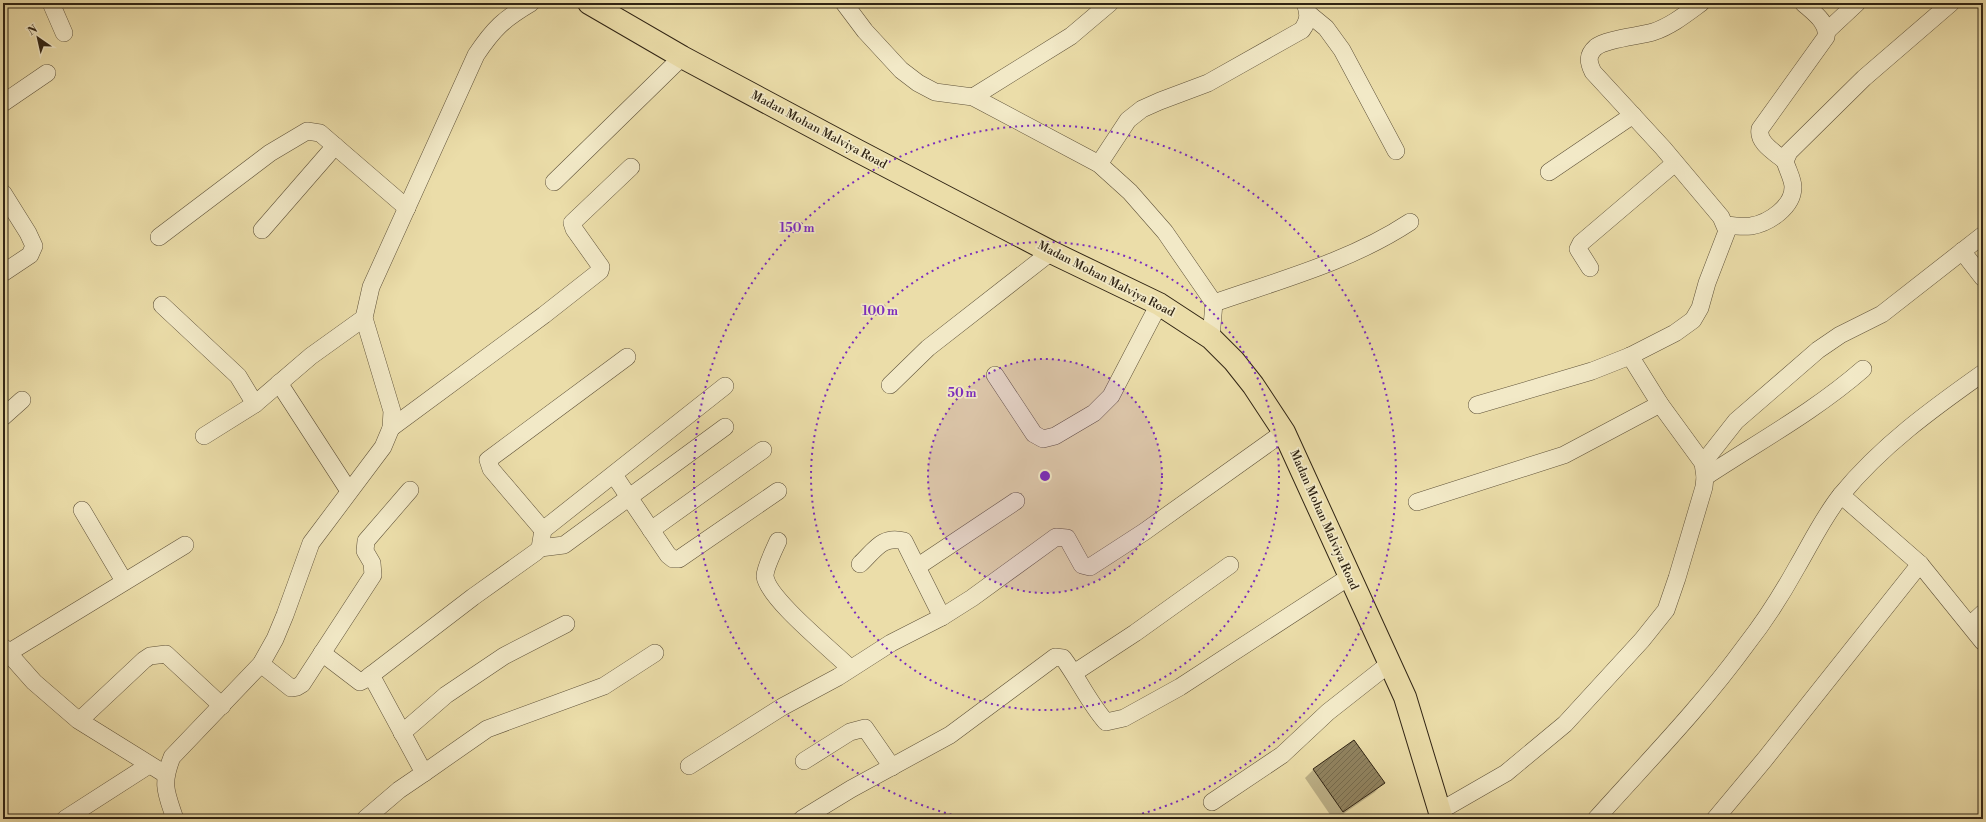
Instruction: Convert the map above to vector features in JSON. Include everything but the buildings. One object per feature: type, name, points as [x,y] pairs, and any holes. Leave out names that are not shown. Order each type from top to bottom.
[{"type":"highway","name":"Madan Mohan Malviya Road","points":[[589,3],[682,58],[1051,252],[1159,304],[1211,338],[1234,361],[1253,385],[1284,432],[1405,697],[1441,815]]},
{"type":"street","points":[[50,3],[64,33]]},
{"type":"street","points":[[175,819],[166,790],[165,774],[172,757],[261,664],[283,621],[311,543],[383,447],[391,428],[392,411],[364,318],[371,287],[476,54],[492,31],[512,14],[531,3]]},
{"type":"street","points":[[844,3],[865,31],[896,64],[918,83],[935,92],[973,97],[1099,164],[1130,192],[1166,232],[1214,303],[1211,338]]},
{"type":"street","points":[[973,97],[1070,36],[1110,3]]},
{"type":"street","points":[[1477,404],[1592,371],[1630,356],[1675,333],[1693,320],[1700,308],[1707,283],[1727,231],[1726,225],[1721,217],[1675,163],[1593,72],[1588,63],[1590,55],[1597,47],[1607,42],[1631,38],[1655,31],[1678,21],[1701,3]]},
{"type":"street","points":[[1804,3],[1825,25],[1828,31]]},
{"type":"street","points":[[1726,225],[1751,226],[1768,220],[1786,206],[1792,195],[1794,185],[1785,161],[1762,141],[1759,135],[1760,129],[1826,37],[1828,31],[1857,3]]},
{"type":"street","points":[[1785,161],[1789,152],[1864,78],[1951,3]]},
{"type":"street","points":[[1099,164],[1128,120],[1142,109],[1208,83],[1302,30],[1307,23],[1307,8]]},
{"type":"street","points":[[1307,8],[1326,28],[1342,50],[1396,151]]},
{"type":"street","points":[[554,182],[682,58]]},
{"type":"street","points":[[3,103],[47,73]]},
{"type":"street","points":[[1549,172],[1633,115]]},
{"type":"street","points":[[159,236],[270,153],[307,131],[320,133],[407,208]]},
{"type":"street","points":[[262,230],[335,146]]},
{"type":"street","points":[[1590,268],[1578,249],[1581,243],[1675,163]]},
{"type":"street","points":[[391,428],[544,315],[600,271],[601,267],[574,229],[572,223],[631,167]]},
{"type":"street","points":[[3,193],[28,233],[34,246],[30,255],[3,273]]},
{"type":"street","points":[[1214,303],[1357,252],[1389,236],[1410,222]]},
{"type":"street","points":[[1441,815],[1506,773],[1565,724],[1642,640],[1666,610],[1704,487],[1704,470],[1736,421],[1818,350],[1840,335],[1882,314],[1983,235]]},
{"type":"street","points":[[890,385],[928,348],[1051,252]]},
{"type":"street","points":[[1962,252],[1983,278]]},
{"type":"street","points":[[995,375],[1034,434],[1043,439],[1055,436],[1094,413],[1111,396],[1159,304]]},
{"type":"street","points":[[162,305],[238,376],[255,404]]},
{"type":"street","points":[[204,436],[255,404],[311,356],[364,318]]},
{"type":"street","points":[[1630,356],[1704,470]]},
{"type":"street","points":[[543,530],[491,468],[488,460],[602,374],[627,357]]},
{"type":"street","points":[[1704,470],[1812,408],[1839,390],[1863,369]]},
{"type":"street","points":[[1596,819],[1687,717],[1746,646],[1787,585],[1819,529],[1841,495],[1880,453],[1912,425],[1983,373]]},
{"type":"street","points":[[279,383],[349,491]]},
{"type":"street","points":[[540,548],[543,530],[725,386]]},
{"type":"street","points":[[3,417],[22,400]]},
{"type":"street","points":[[1417,502],[1564,455],[1660,404]]},
{"type":"street","points":[[322,653],[360,682],[540,548],[564,545],[725,427]]},
{"type":"street","points":[[689,766],[782,707],[838,677],[891,643],[942,617],[972,598],[1056,537],[1067,538],[1082,565],[1090,567],[1144,532],[1284,432]]},
{"type":"street","points":[[651,530],[763,450]]},
{"type":"street","points":[[614,475],[668,555],[673,559],[679,559],[778,491]]},
{"type":"street","points":[[261,664],[291,688],[302,684],[373,575],[372,563],[364,551],[366,541],[410,490]]},
{"type":"street","points":[[1841,495],[1920,564],[1983,642]]},
{"type":"street","points":[[917,567],[1016,500]]},
{"type":"street","points":[[82,510],[124,581]]},
{"type":"street","points":[[860,564],[881,544],[893,538],[904,541],[942,617]]},
{"type":"street","points":[[778,541],[765,574],[767,584],[772,593],[780,603],[850,668]]},
{"type":"street","points":[[165,774],[80,720],[34,682],[6,650],[185,545]]},
{"type":"street","points":[[1715,819],[1765,759],[1920,564]]},
{"type":"street","points":[[1074,673],[1135,633],[1230,565]]},
{"type":"street","points":[[802,819],[950,735],[1055,657],[1063,658],[1074,673],[1098,714],[1106,722],[1124,718],[1180,688],[1349,577]]},
{"type":"street","points":[[1970,625],[1983,613]]},
{"type":"street","points":[[402,733],[446,695],[504,656],[566,624]]},
{"type":"street","points":[[366,819],[399,790],[487,729],[604,686],[655,653]]},
{"type":"street","points":[[80,720],[144,660],[150,656],[166,654],[222,706]]},
{"type":"street","points":[[1212,802],[1282,755],[1328,712],[1389,664]]},
{"type":"street","points":[[371,675],[424,772]]},
{"type":"street","points":[[804,761],[850,732],[865,728],[892,767]]},
{"type":"street","points":[[65,819],[150,765]]}]
